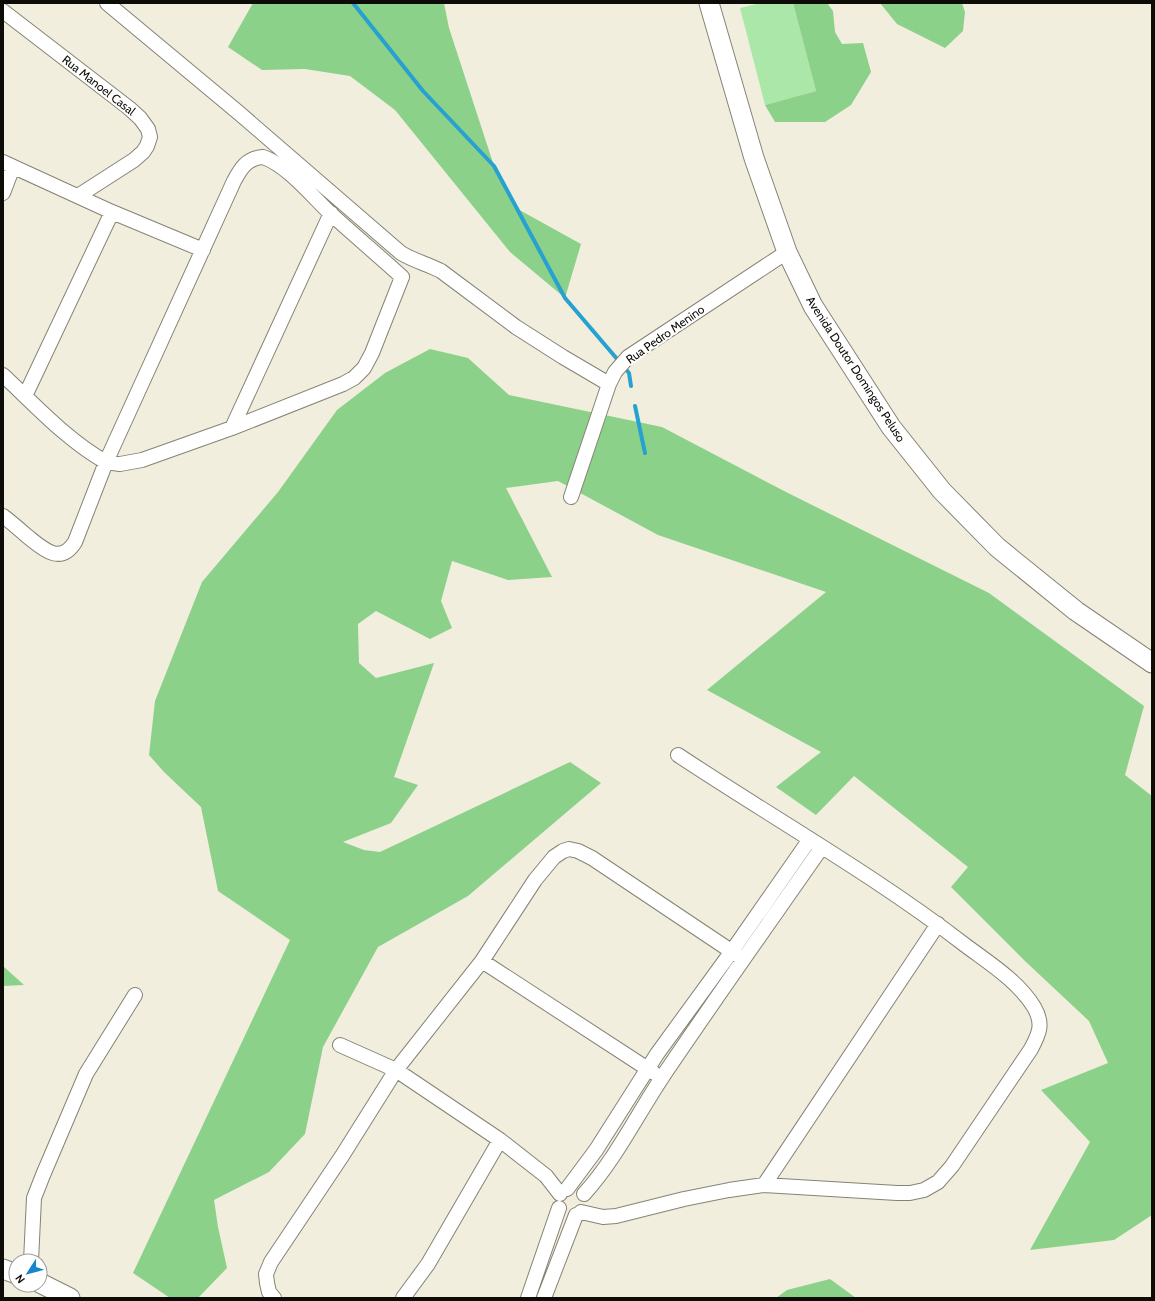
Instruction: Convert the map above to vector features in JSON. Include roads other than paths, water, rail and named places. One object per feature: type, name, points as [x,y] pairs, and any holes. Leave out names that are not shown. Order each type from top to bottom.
[{"type":"street","points":[[107,3],[240,112],[401,253],[411,259],[441,271],[516,327],[564,358],[612,378]]},
{"type":"street","name":"Avenida Doutor Domingos Peluso","points":[[709,3],[754,158],[787,252],[813,306],[891,427],[942,491],[997,547],[1076,612],[1152,663]]},
{"type":"street","name":"Rua Manoel Casal","points":[[3,11],[129,108],[140,118],[148,129],[150,138],[143,152],[134,160],[78,196]]},
{"type":"street","points":[[3,516],[42,548],[51,553],[65,553],[71,549],[106,462],[234,181],[241,169],[248,162],[256,158],[263,157],[282,167],[330,213],[402,277]]},
{"type":"street","points":[[3,193],[8,165],[112,212],[203,250]]},
{"type":"street","points":[[25,396],[112,212]]},
{"type":"street","points":[[232,428],[330,213]]},
{"type":"street","name":"Rua Pedro Menino","points":[[571,496],[612,378],[628,357],[787,252]]},
{"type":"street","points":[[3,375],[91,454],[106,462],[120,464],[142,460],[232,428],[343,384],[354,378],[364,368],[372,353],[402,277],[411,259]]},
{"type":"street","points":[[340,1045],[396,1070],[500,1140],[546,1176],[562,1197],[566,1214],[603,1217],[616,1216],[684,1199],[764,1185],[897,1193],[924,1190],[938,1182],[952,1166],[1031,1049],[1039,1034],[1040,1021],[1034,1007],[1020,990],[1003,974],[938,924],[810,839],[736,794],[678,755]]},
{"type":"street","points":[[528,1298],[562,1197],[596,1150],[647,1069],[810,839]]},
{"type":"street","points":[[584,1194],[598,1178],[662,1078],[822,847]]},
{"type":"street","points":[[274,1298],[269,1292],[266,1274],[271,1262],[342,1156],[396,1070],[482,961],[545,867],[554,857],[569,849],[578,851],[592,858],[732,950],[743,959]]},
{"type":"street","points":[[764,1185],[938,924]]},
{"type":"street","points":[[482,961],[662,1078]]},
{"type":"street","points":[[31,1253],[34,1198],[43,1174],[86,1074],[135,995]]},
{"type":"street","points":[[403,1298],[428,1264],[500,1140]]},
{"type":"street","points":[[544,1298],[578,1214],[583,1210],[586,1202],[584,1194],[576,1188],[562,1197]]},
{"type":"street","points":[[48,1288],[63,1296]]},
{"type":"waterway","points":[[353,3],[423,91],[494,166],[565,298],[629,373],[631,386]]},
{"type":"waterway","points":[[635,406],[645,453]]}]
